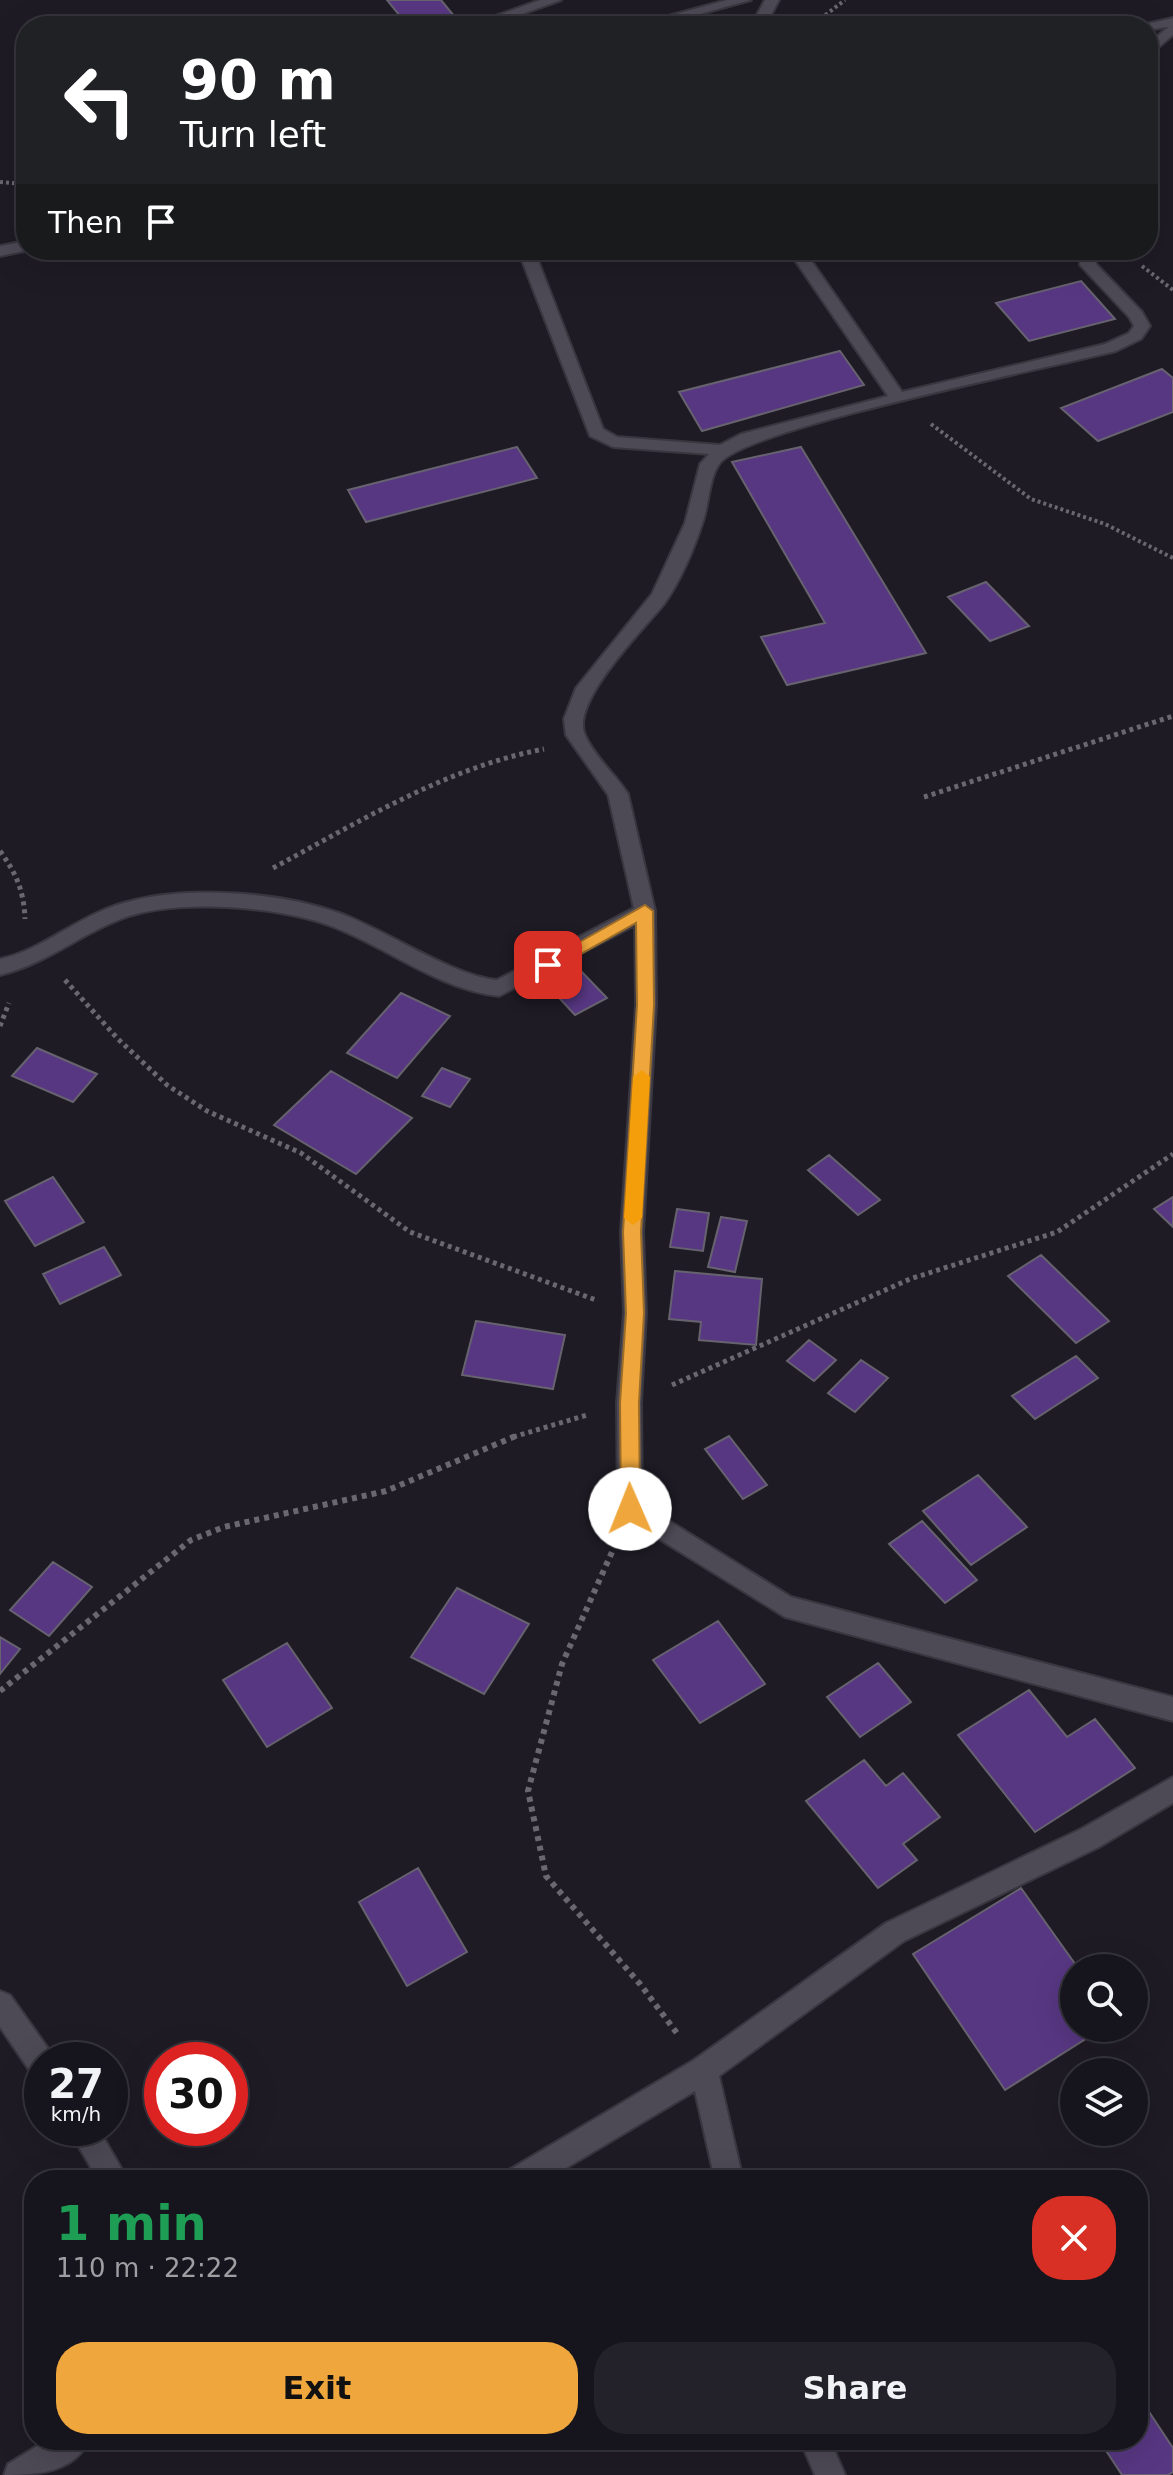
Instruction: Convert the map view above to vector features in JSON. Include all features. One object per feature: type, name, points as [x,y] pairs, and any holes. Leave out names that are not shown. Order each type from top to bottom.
[{"type":"street","points":[[505,16],[554,0]]},
{"type":"street","points":[[679,16],[744,0]]},
{"type":"street","points":[[1158,41],[1173,24]]},
{"type":"street","points":[[530,260],[596,432],[613,442],[723,450]]},
{"type":"street","points":[[803,260],[898,398]]},
{"type":"street","points":[[1088,260],[1088,265],[1136,315],[1142,326],[1135,336],[1110,348],[898,398],[747,438],[723,450],[709,464],[694,523],[660,596],[583,692],[573,719],[575,735],[618,794],[645,911],[646,1005],[632,1232],[635,1313],[629,1403],[630,1509],[785,1606],[1173,1709]]},
{"type":"street","points":[[0,967],[44,956],[119,912],[141,906],[227,903],[309,911],[378,937],[478,987],[499,988],[645,911]]},
{"type":"street","points":[[536,2170],[704,2070],[895,1932],[1090,1838],[1173,1789]]},
{"type":"street","points":[[0,2004],[27,2042]]},
{"type":"street","points":[[704,2070],[727,2170]]},
{"type":"street","points":[[93,2146],[108,2170]]},
{"type":"street","points":[[19,2475],[58,2450]]},
{"type":"street","points":[[819,2450],[830,2475]]},
{"type":"path","points":[[824,16],[845,0]]},
{"type":"path","points":[[1137,262],[1173,290]]},
{"type":"path","points":[[898,398],[1031,499],[1105,524],[1173,558]]},
{"type":"path","points":[[924,797],[1173,716]]},
{"type":"path","points":[[227,903],[276,866],[432,783],[503,757],[535,753],[575,735]]},
{"type":"path","points":[[0,851],[16,873],[24,898],[24,963]]},
{"type":"path","points":[[44,956],[118,1039],[167,1085],[207,1111],[301,1153],[410,1232],[635,1313]]},
{"type":"path","points":[[0,1691],[191,1540],[224,1527],[386,1491],[528,1431],[629,1403],[910,1279],[1057,1232],[1173,1154]]},
{"type":"path","points":[[630,1509],[562,1664],[528,1791],[546,1876],[640,1984],[704,2070]]},
{"type":"building","points":[[387,0],[441,0],[454,16],[400,16]]},
{"type":"building","points":[[1081,281],[1115,319],[1029,341],[996,303]]},
{"type":"building","points":[[840,351],[864,385],[702,431],[679,392]]},
{"type":"building","points":[[1162,369],[1173,378],[1173,412],[1098,441],[1061,408]]},
{"type":"building","points":[[517,447],[537,478],[366,522],[348,490]]},
{"type":"building","points":[[801,447],[926,653],[787,685],[761,637],[825,623],[732,462]]},
{"type":"building","points":[[986,582],[1029,626],[990,641],[948,597]]},
{"type":"building","points":[[580,970],[607,998],[575,1015],[548,986]]},
{"type":"building","points":[[401,993],[450,1016],[397,1078],[347,1053]]},
{"type":"building","points":[[37,1048],[97,1074],[73,1102],[12,1076]]},
{"type":"building","points":[[442,1068],[470,1079],[450,1107],[422,1096]]},
{"type":"building","points":[[331,1071],[412,1118],[356,1174],[274,1125]]},
{"type":"building","points":[[829,1155],[880,1200],[858,1215],[808,1170]]},
{"type":"building","points":[[53,1177],[84,1222],[35,1246],[5,1201]]},
{"type":"building","points":[[1173,1197],[1173,1227],[1154,1209]]},
{"type":"building","points":[[677,1209],[709,1213],[703,1251],[670,1247]]},
{"type":"building","points":[[721,1217],[747,1221],[735,1272],[708,1267]]},
{"type":"building","points":[[104,1247],[121,1275],[60,1304],[43,1274]]},
{"type":"building","points":[[1041,1255],[1109,1321],[1076,1343],[1008,1276]]},
{"type":"building","points":[[675,1271],[762,1279],[756,1345],[699,1340],[701,1322],[669,1319]]},
{"type":"building","points":[[476,1321],[565,1335],[553,1389],[462,1375]]},
{"type":"building","points":[[809,1340],[836,1360],[814,1381],[787,1361]]},
{"type":"building","points":[[1076,1356],[1098,1378],[1035,1419],[1012,1396]]},
{"type":"building","points":[[861,1360],[888,1378],[855,1412],[828,1393]]},
{"type":"building","points":[[729,1436],[767,1485],[743,1499],[705,1449]]},
{"type":"building","points":[[978,1475],[1027,1527],[971,1565],[923,1511]]},
{"type":"building","points":[[922,1521],[977,1580],[945,1603],[889,1544]]},
{"type":"building","points":[[53,1562],[92,1587],[49,1636],[10,1610]]},
{"type":"building","points":[[457,1588],[529,1624],[484,1694],[411,1657]]},
{"type":"building","points":[[718,1621],[765,1684],[700,1723],[653,1660]]},
{"type":"building","points":[[0,1637],[20,1649],[0,1674]]},
{"type":"building","points":[[287,1643],[332,1708],[267,1747],[223,1680]]},
{"type":"building","points":[[878,1663],[911,1702],[860,1737],[827,1697]]},
{"type":"building","points":[[1029,1690],[1067,1737],[1095,1719],[1135,1768],[1035,1832],[958,1735]]},
{"type":"building","points":[[864,1760],[886,1786],[903,1773],[940,1817],[903,1844],[917,1860],[878,1888],[806,1801]]},
{"type":"building","points":[[418,1868],[467,1952],[407,1986],[359,1902]]},
{"type":"building","points":[[1021,1888],[1068,1954],[1060,1954],[1060,2042],[1081,2042],[1005,2090],[913,1954]]},
{"type":"building","points":[[1148,2410],[1173,2448],[1173,2472],[1168,2475],[1122,2475],[1106,2450],[1148,2450]]},
{"type":"slow traffic","points":[[633,1218],[642,1077]]},
{"type":"route","points":[[548,965],[645,911],[646,1005],[632,1232],[635,1313],[629,1403],[630,1509]]}]
